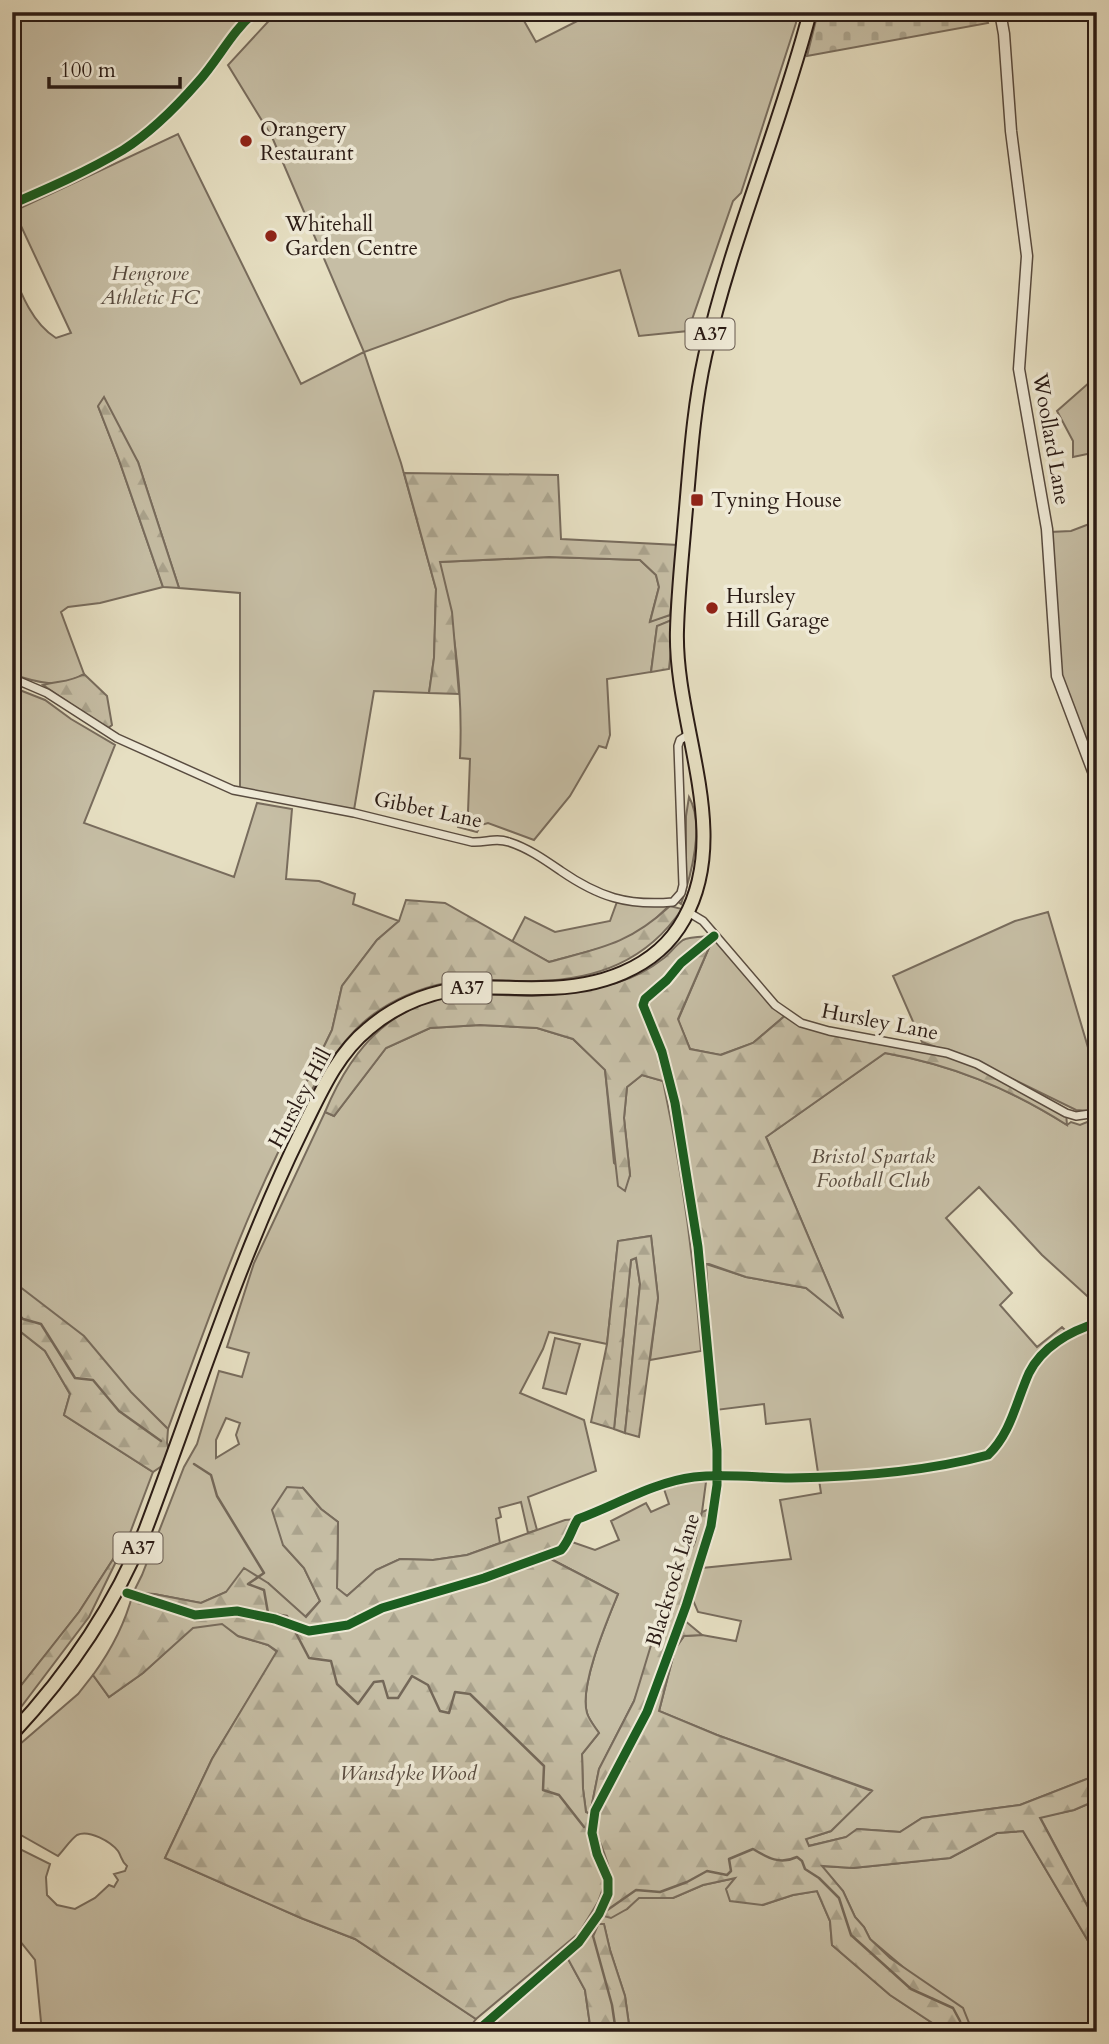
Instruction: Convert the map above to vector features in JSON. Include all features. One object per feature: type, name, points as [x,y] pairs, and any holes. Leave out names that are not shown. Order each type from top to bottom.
[{"type":"highway","name":"A37","points":[[688,734],[678,669],[677,630],[689,471],[703,367],[725,279],[810,12]]},
{"type":"highway","name":"Hursley Hill","points":[[12,1734],[55,1684],[110,1603],[137,1550],[257,1228],[336,1066],[352,1044],[387,1014],[412,1001],[437,993],[471,988],[557,988],[588,983],[616,975],[641,963],[660,949],[674,934],[688,912],[700,878],[704,836],[701,800],[688,734]]},
{"type":"street","points":[[12,204],[93,165],[139,138],[198,82],[238,27],[255,12]]},
{"type":"street","name":"Woollard Lane","points":[[1000,12],[1011,131],[1027,256],[1019,369],[1047,529],[1057,676],[1097,782]]},
{"type":"street","name":"Gibbet Lane","points":[[12,678],[47,693],[117,738],[233,790],[354,813],[472,842],[481,843],[492,839],[509,842],[542,858],[604,897],[625,901],[673,902],[681,893],[683,885],[678,746],[680,740],[688,734]]},
{"type":"street","name":"Hursley Lane","points":[[688,912],[703,921],[775,1005],[801,1023],[828,1031],[947,1053],[977,1064],[1066,1114],[1076,1116],[1097,1113]]},
{"type":"street","name":"Blackrock Lane","points":[[476,2032],[579,1942],[608,1894],[608,1878],[597,1854],[592,1833],[595,1811],[647,1712],[686,1606],[711,1526],[717,1485],[717,1450],[698,1247],[675,1103],[662,1052],[643,1005],[645,999],[667,980],[681,963],[714,936]]},
{"type":"green space","points":[[12,12],[247,12],[194,80],[139,133],[93,163],[12,201]]},
{"type":"green space","points":[[277,12],[519,12],[536,42],[595,12],[795,12],[796,23],[741,193],[733,201],[688,331],[639,336],[620,270],[510,299],[364,352],[272,137],[228,65]]},
{"type":"green space","points":[[818,12],[985,12],[988,23],[807,56]]},
{"type":"green space","name":"Hengrove Athletic FC","points":[[178,134],[301,384],[364,352],[401,463],[436,589],[434,658],[429,693],[374,691],[354,810],[240,790],[240,593],[179,588],[138,462],[98,406],[163,587],[100,603],[68,607],[61,612],[84,674],[66,682],[48,683],[12,674],[12,270],[34,317],[41,325],[56,338],[71,333],[14,211]]},
{"type":"green space","points":[[1091,381],[1097,386],[1097,452],[1073,457],[1073,441],[1057,411]]},
{"type":"green space","points":[[104,397],[138,462],[179,588],[163,587],[98,406]]},
{"type":"green space","points":[[404,473],[558,475],[561,539],[678,545],[670,615],[650,622],[659,587],[656,575],[640,560],[549,557],[440,562],[452,612],[459,694],[429,693],[434,658],[436,589]]},
{"type":"green space","points":[[1097,521],[1097,773],[1060,675],[1050,532],[1071,531]]},
{"type":"green space","points":[[549,557],[640,560],[656,575],[659,587],[650,621],[670,615],[674,619],[657,627],[651,672],[607,679],[610,735],[606,748],[599,746],[570,796],[534,840],[488,823],[481,825],[477,832],[458,827],[457,813],[468,812],[470,759],[460,758],[457,659],[439,562]]},
{"type":"green space","points":[[674,619],[669,669],[651,672],[657,626]]},
{"type":"green space","points":[[84,674],[107,696],[112,725],[107,729],[43,685]]},
{"type":"green space","points":[[12,687],[45,700],[115,745],[84,823],[234,877],[257,803],[292,809],[286,879],[319,881],[355,894],[353,904],[399,921],[377,940],[342,986],[332,1030],[298,1099],[304,1102],[264,1181],[214,1304],[168,1429],[15,1283],[16,1250],[12,1238]]},
{"type":"green space","points":[[689,797],[696,822],[695,850],[681,904],[678,902],[685,887],[686,816]]},
{"type":"green space","points":[[618,899],[673,902],[650,924],[616,944],[549,962],[512,942],[525,917],[555,932],[610,921]]},
{"type":"green space","points":[[406,900],[445,903],[549,962],[627,937],[670,906],[682,909],[653,942],[618,964],[599,971],[558,980],[456,981],[398,999],[357,1028],[304,1102],[298,1100],[332,1030],[342,986],[377,940],[399,921]]},
{"type":"green space","points":[[1048,912],[1097,1078],[1097,1107],[1089,1111],[1076,1110],[980,1063],[922,1042],[893,976],[1015,921]]},
{"type":"green space","points":[[714,936],[787,1014],[753,1043],[720,1055],[690,1049],[678,1020]]},
{"type":"green space","points":[[714,936],[678,1019],[690,1049],[721,1055],[753,1043],[787,1014],[801,1023],[947,1053],[977,1064],[1066,1113],[1067,1125],[1001,1089],[957,1071],[885,1053],[766,1137],[843,1318],[806,1288],[746,1277],[709,1264],[700,1264],[670,1083],[642,1075],[627,1087],[624,1118],[630,1175],[625,1191],[618,1186],[605,1070],[573,1039],[537,1028],[480,1025],[430,1028],[386,1048],[334,1116],[325,1112],[349,1066],[364,1046],[400,1015],[422,1004],[446,997],[474,994],[543,995],[606,986],[629,979],[647,969],[683,940]]},
{"type":"green space","points":[[480,1025],[537,1028],[573,1039],[605,1069],[614,1163],[630,1175],[624,1118],[627,1087],[642,1075],[663,1081],[686,1215],[701,1351],[650,1360],[658,1298],[651,1236],[618,1241],[607,1344],[549,1332],[520,1393],[584,1420],[596,1471],[528,1497],[537,1530],[528,1533],[521,1502],[499,1508],[501,1517],[496,1519],[500,1543],[467,1555],[433,1560],[400,1559],[376,1570],[347,1596],[337,1589],[338,1522],[321,1509],[303,1488],[283,1545],[304,1568],[320,1601],[305,1617],[268,1583],[226,1592],[201,1603],[133,1593],[184,1467],[197,1444],[219,1371],[242,1377],[249,1353],[227,1347],[254,1263],[325,1112],[334,1116],[386,1048],[430,1028]],"holes":[[[226,1418],[240,1423],[236,1435],[239,1444],[216,1458],[216,1440]]]},
{"type":"green space","name":"Bristol Spartak Football Club","points":[[885,1053],[957,1071],[1001,1089],[1067,1125],[1071,1122],[1080,1125],[1097,1118],[1097,1305],[1042,1255],[979,1187],[946,1218],[1012,1293],[1000,1305],[1037,1347],[1062,1327],[1067,1332],[1097,1319],[1097,1775],[1020,1805],[922,1818],[900,1832],[858,1829],[847,1837],[808,1846],[806,1839],[831,1831],[871,1790],[717,1735],[659,1711],[675,1649],[684,1636],[702,1635],[736,1641],[741,1621],[698,1612],[692,1598],[702,1568],[791,1559],[780,1500],[821,1493],[810,1419],[766,1424],[764,1404],[716,1410],[706,1264],[746,1277],[806,1288],[842,1316],[766,1137]]},
{"type":"green space","points":[[651,1236],[658,1298],[639,1437],[625,1433],[640,1284],[636,1258],[631,1260],[614,1429],[591,1422],[607,1344],[618,1241]]},
{"type":"green space","points":[[12,1239],[16,1250],[15,1283],[84,1336],[131,1392],[168,1429],[167,1443],[172,1459],[153,1472],[64,1415],[70,1394],[45,1351],[12,1325]]},
{"type":"green space","points":[[636,1258],[640,1284],[625,1433],[614,1429],[631,1260]]},
{"type":"green space","points":[[12,1325],[45,1351],[70,1394],[64,1415],[153,1472],[130,1533],[79,1612],[12,1697]]},
{"type":"green space","points":[[555,1338],[580,1344],[566,1394],[543,1388]]},
{"type":"green space","points":[[698,1480],[706,1482],[695,1542],[634,1701],[599,1769],[590,1814],[586,1812],[582,1754],[599,1733],[587,1713],[587,1687],[595,1654],[618,1594],[547,1557],[565,1551],[572,1542],[595,1550],[619,1540],[611,1521],[646,1503],[651,1512],[669,1504],[664,1489]]},
{"type":"green space","name":"Wansdyke Wood","points":[[287,1487],[303,1488],[321,1509],[338,1522],[337,1588],[347,1596],[376,1570],[400,1559],[433,1560],[467,1555],[565,1520],[578,1519],[565,1547],[545,1556],[618,1594],[595,1654],[587,1687],[587,1713],[599,1733],[582,1754],[586,1812],[590,1814],[599,1769],[634,1701],[655,1632],[695,1542],[702,1512],[717,1506],[702,1568],[684,1620],[702,1635],[684,1636],[675,1649],[659,1711],[872,1791],[831,1831],[806,1839],[809,1846],[846,1837],[857,1829],[900,1832],[922,1818],[1020,1805],[1097,1775],[1097,1800],[1074,1810],[1040,1818],[1097,1924],[1097,1956],[1023,1831],[997,1833],[950,1858],[853,1868],[822,1866],[843,1891],[855,1917],[870,1939],[890,1958],[963,2008],[969,2023],[969,2032],[946,2032],[890,1995],[832,1945],[830,1921],[817,1891],[762,1905],[730,1901],[726,1889],[735,1878],[703,1885],[673,1898],[639,1898],[611,1918],[600,1915],[609,1895],[608,1874],[598,1902],[579,1933],[476,2019],[355,1939],[165,1858],[212,1759],[277,1651],[268,1645],[238,1636],[222,1624],[193,1628],[143,1673],[109,1697],[93,1675],[117,1636],[133,1593],[201,1603],[226,1592],[244,1568],[268,1583],[306,1617],[320,1601],[304,1568],[283,1545],[272,1510]]},
{"type":"green space","points":[[130,1533],[89,1617],[12,1719],[12,1697],[79,1612]]},
{"type":"green space","points":[[222,1623],[238,1636],[268,1645],[277,1652],[212,1759],[165,1858],[355,1939],[476,2019],[466,2032],[42,2032],[35,1960],[16,1936],[12,1925],[12,1845],[50,1864],[46,1877],[47,1895],[57,1905],[75,1909],[95,1898],[109,1885],[114,1887],[118,1880],[114,1874],[125,1871],[127,1866],[115,1847],[93,1835],[77,1835],[58,1856],[12,1830],[12,1751],[78,1694],[93,1675],[109,1697],[143,1673],[193,1627]]},
{"type":"green space","points":[[1097,1800],[1097,1924],[1040,1817],[1074,1810]]},
{"type":"green space","points":[[1023,1831],[1097,1956],[1097,2032],[969,2032],[969,2023],[870,1939],[855,1917],[843,1891],[821,1866],[853,1868],[950,1858],[997,1833]]},
{"type":"green space","points":[[736,1878],[763,1905],[793,1895],[817,1891],[830,1921],[832,1945],[890,1995],[946,2032],[630,2032],[625,1996],[604,1925],[595,1924],[600,1915],[627,1909],[638,1898],[673,1898],[703,1885]]},
{"type":"green space","points":[[595,1924],[604,1924],[625,1996],[630,2032],[591,2032],[585,1990],[567,1957],[583,1943]]},
{"type":"green space","points":[[567,1957],[585,1990],[591,2032],[480,2032]]},
{"type":"waterway","points":[[12,1307],[23,1319],[41,1324],[75,1378],[93,1380],[119,1411],[161,1441]]},
{"type":"waterway","points":[[194,1464],[211,1475],[217,1496],[264,1573],[248,1584],[264,1590],[268,1613],[287,1616],[309,1658],[331,1661],[337,1684],[358,1704],[374,1682],[383,1681],[388,1698],[398,1698],[412,1676],[428,1685],[440,1711],[449,1713],[455,1692],[470,1694],[544,1766],[543,1790],[559,1795],[584,1827]]},
{"type":"waterway","points":[[598,1838],[611,1881],[606,1907]]},
{"type":"waterway","points":[[603,1913],[636,1890],[660,1892],[707,1871],[727,1875],[731,1871],[729,1859],[753,1849],[769,1858],[785,1860],[797,1857],[805,1869],[819,1878],[839,1898],[851,1935],[911,1989],[953,2008],[962,2032]]},
{"type":"waterway","points":[[601,1917],[593,1936],[612,2005],[616,2032]]},
{"type":"cycle path","points":[[12,204],[96,165],[143,136],[190,91],[239,28],[255,12]]},
{"type":"cycle path","points":[[476,2032],[579,1942],[599,1914],[608,1894],[608,1879],[597,1854],[592,1833],[595,1811],[647,1712],[686,1606],[711,1526],[717,1485],[717,1450],[698,1247],[675,1103],[662,1052],[643,1005],[645,999],[667,980],[681,963],[714,936]]},
{"type":"cycle path","points":[[127,1593],[195,1615],[237,1611],[275,1619],[309,1631],[348,1625],[382,1608],[484,1578],[561,1550],[578,1519],[679,1480],[718,1475],[791,1478],[865,1475],[940,1466],[988,1455],[1008,1427],[1029,1373],[1041,1355],[1067,1335],[1097,1323]]},
{"type":"place","name":"Orangery Restaurant","points":[[246,141]]},
{"type":"place","name":"Whitehall Garden Centre","points":[[271,236]]},
{"type":"place","name":"Tyning House","points":[[697,500]]},
{"type":"place","name":"Hursley Hill Garage","points":[[712,608]]}]
